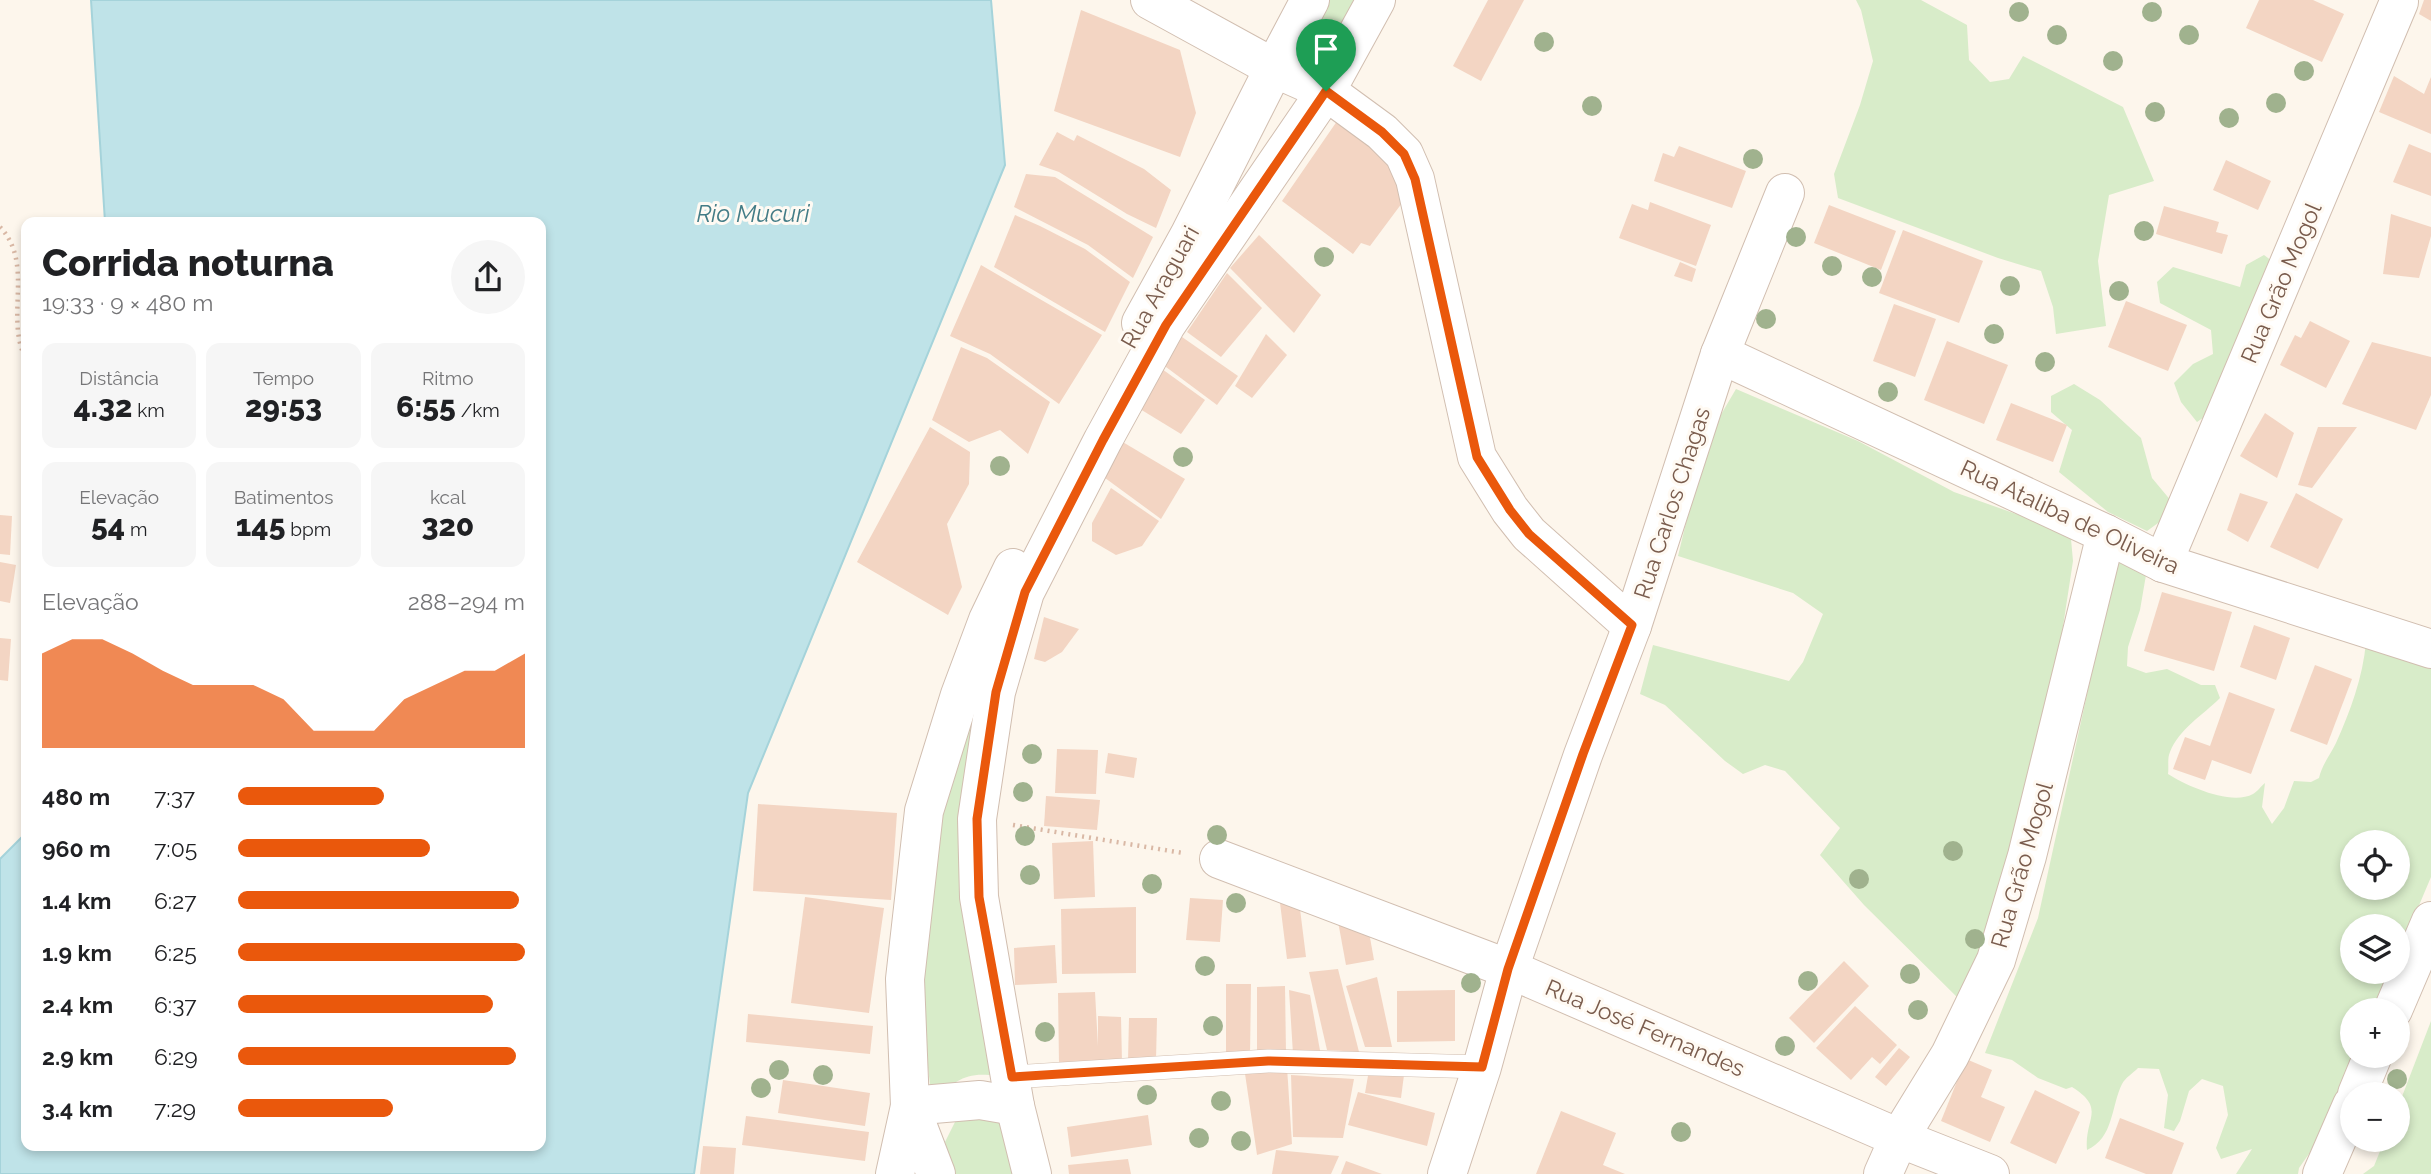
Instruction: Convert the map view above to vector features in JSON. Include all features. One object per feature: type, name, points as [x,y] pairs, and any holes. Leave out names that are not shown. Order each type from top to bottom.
[{"type":"street","points":[[1150,0],[1274,68],[1326,91],[1390,139],[1404,154],[1415,179],[1477,457],[1510,510],[1529,534],[1632,625]]},
{"type":"street","name":"Rua Araguari","points":[[1018,583],[1048,491],[1189,236],[1310,0]]},
{"type":"street","name":"Rua Araguari","points":[[1018,583],[1103,440],[1166,325],[1326,91],[1376,0]]},
{"type":"street","name":"Rua Grão Mogol","points":[[2163,563],[2399,2]]},
{"type":"street","name":"Rua Carlos Chagas","points":[[1447,1174],[1482,1067],[1508,969],[1583,754],[1632,625],[1720,354],[1784,193]]},
{"type":"street","name":"Rua Ataliba de Oliveira","points":[[1720,354],[2163,563],[2431,649]]},
{"type":"street","name":"Rua Grão Mogol","points":[[1883,1174],[1899,1138],[1950,1055],[1996,960],[2027,856],[2106,534]]},
{"type":"street","points":[[1018,583],[996,692],[977,819],[979,897],[1013,1092],[1032,1174]]},
{"type":"street","points":[[895,1174],[910,1106],[905,979],[924,811],[960,695],[988,620],[1018,583]]},
{"type":"street","name":"Rua José Fernandes","points":[[1219,859],[1508,969],[1899,1138],[1990,1174]]},
{"type":"street","points":[[2398,998],[2431,921]]},
{"type":"street","points":[[910,1106],[980,1100],[1013,1092]]},
{"type":"street","points":[[910,1106],[936,1174]]},
{"type":"street","points":[[2322,1174],[2340,1133]]},
{"type":"lane","points":[[1013,1092],[1268,1061],[1482,1067]]},
{"type":"path","points":[[0,227],[6,233],[15,254],[20,279],[17,329],[21,346]]},
{"type":"path","points":[[977,819],[1219,859]]},
{"type":"green space","points":[[1326,0],[1364,0],[1324,56],[1316,51],[1308,35]]},
{"type":"green space","points":[[1856,0],[1921,0],[1967,25],[1969,60],[1990,82],[2009,79],[2023,56],[2123,107],[2154,181],[2109,195],[2098,261],[2106,326],[2056,334],[2053,307],[2041,271],[1998,258],[1838,198],[1834,174],[1873,61],[1861,10]]},
{"type":"green space","points":[[2264,255],[2272,261],[2210,413],[2197,422],[2181,402],[2174,383],[2193,364],[2213,354],[2211,330],[2160,303],[2157,282],[2173,267],[2240,287],[2246,265]]},
{"type":"green space","points":[[2074,384],[2100,400],[2141,438],[2152,478],[2172,502],[2165,518],[2147,531],[2108,512],[2059,472],[2072,430],[2051,412],[2051,396]]},
{"type":"green space","points":[[1736,389],[1858,441],[1954,492],[2036,521],[2071,539],[2073,561],[2047,731],[1963,1003],[1864,905],[1820,855],[1840,828],[1785,771],[1765,765],[1743,774],[1725,761],[1665,705],[1640,694],[1653,645],[1789,681],[1803,662],[1823,614],[1793,593],[1678,556],[1706,440]]},
{"type":"green space","points":[[2116,562],[2136,567],[2146,575],[2140,610],[2128,647],[2127,666],[2146,673],[2167,669],[2201,685],[2215,685],[2220,698],[2185,729],[2174,744],[2169,757],[2168,774],[2197,789],[2233,798],[2253,794],[2265,783],[2262,807],[2272,824],[2284,808],[2294,781],[2311,782],[2319,778],[2351,707],[2366,642],[2431,661],[2431,877],[2410,927],[2410,914],[2340,914],[2340,984],[2385,984],[2379,998],[2340,998],[2340,1068],[2349,1068],[2343,1082],[2340,1082],[2340,1090],[2318,1141],[2299,1168],[2298,1174],[2236,1174],[2252,1149],[2221,1159],[2216,1148],[2228,1115],[2223,1086],[2202,1079],[2189,1091],[2180,1121],[2174,1131],[2164,1128],[2168,1095],[2159,1069],[2138,1068],[2122,1084],[2107,1130],[2096,1145],[2087,1150],[2092,1115],[2089,1102],[2083,1095],[2072,1087],[2066,1089],[2038,1078],[2012,1060],[1985,1053],[2038,918]]},
{"type":"green space","points":[[965,692],[975,695],[959,837],[998,1076],[969,1076],[932,1101],[923,1025],[923,926]]},
{"type":"green space","points":[[2431,1021],[2431,1174],[2363,1174],[2374,1166],[2380,1152],[2410,1152],[2410,1082],[2408,1082]]},
{"type":"green space","points":[[997,1110],[1018,1174],[954,1174],[945,1142],[957,1118]]},
{"type":"water","name":"Rio Mucuri","points":[[91,0],[991,0],[1005,165],[748,793],[694,1174],[0,1174],[0,859],[21,838],[21,1151],[546,1151],[546,217],[105,217]]},
{"type":"building","points":[[1488,0],[1524,0],[1481,81],[1453,66]]},
{"type":"building","points":[[2259,0],[2313,0],[2344,14],[2322,62],[2246,28]]},
{"type":"building","points":[[2424,0],[2431,0],[2431,21],[2419,14]]},
{"type":"building","points":[[1081,10],[1180,50],[1196,113],[1180,157],[1054,111]]},
{"type":"building","points":[[2394,76],[2424,94],[2431,77],[2431,134],[2379,112]]},
{"type":"building","points":[[1344,111],[1388,157],[1402,203],[1370,246],[1361,243],[1353,254],[1282,201]]},
{"type":"building","points":[[1057,132],[1074,141],[1077,135],[1144,169],[1171,190],[1156,228],[1127,214],[1059,172],[1039,165]]},
{"type":"building","points":[[2409,144],[2431,153],[2431,196],[2393,182]]},
{"type":"building","points":[[1679,146],[1746,171],[1732,208],[1654,181],[1663,153],[1674,157]]},
{"type":"building","points":[[2226,160],[2271,181],[2258,210],[2213,190]]},
{"type":"building","points":[[1026,174],[1055,177],[1153,237],[1133,278],[1088,245],[1014,207]]},
{"type":"building","points":[[1650,202],[1711,225],[1696,266],[1619,238],[1632,204],[1648,210]]},
{"type":"building","points":[[1829,205],[1896,231],[1881,270],[1814,243]]},
{"type":"building","points":[[2164,206],[2219,222],[2216,232],[2228,235],[2222,254],[2156,234]]},
{"type":"building","points":[[2391,214],[2431,227],[2419,278],[2383,274]]},
{"type":"building","points":[[1015,215],[1085,249],[1130,282],[1105,332],[994,267]]},
{"type":"building","points":[[1903,230],[1983,261],[1959,323],[1879,293]]},
{"type":"building","points":[[1259,235],[1321,295],[1294,333],[1230,268]]},
{"type":"building","points":[[1680,262],[1696,269],[1692,282],[1674,276]]},
{"type":"building","points":[[981,265],[1102,335],[1059,404],[990,354],[950,336]]},
{"type":"building","points":[[1227,273],[1262,308],[1221,357],[1187,332]]},
{"type":"building","points":[[2126,301],[2187,325],[2168,371],[2108,347]]},
{"type":"building","points":[[1894,304],[1936,319],[1915,377],[1873,361]]},
{"type":"building","points":[[2310,321],[2350,341],[2326,388],[2280,365],[2295,335],[2301,338]]},
{"type":"building","points":[[1266,334],[1287,355],[1252,398],[1235,386]]},
{"type":"building","points":[[1182,337],[1238,376],[1217,405],[1162,364]]},
{"type":"building","points":[[1947,341],[2008,365],[1984,424],[1924,400]]},
{"type":"building","points":[[2372,342],[2431,357],[2431,395],[2416,430],[2342,404]]},
{"type":"building","points":[[961,347],[987,358],[1050,402],[1028,454],[1000,430],[969,442],[932,420]]},
{"type":"building","points":[[1162,369],[1205,400],[1181,434],[1140,409]]},
{"type":"building","points":[[2011,403],[2067,425],[2053,462],[1996,440]]},
{"type":"building","points":[[2265,413],[2294,433],[2277,478],[2240,456]]},
{"type":"building","points":[[930,427],[970,452],[969,484],[947,524],[962,587],[948,615],[857,562]]},
{"type":"building","points":[[2318,427],[2357,427],[2312,488],[2298,485]]},
{"type":"building","points":[[1121,441],[1185,479],[1161,519],[1101,475]]},
{"type":"building","points":[[1111,488],[1159,521],[1142,546],[1116,555],[1092,541],[1092,523]]},
{"type":"building","points":[[2240,493],[2268,502],[2248,542],[2227,530]]},
{"type":"building","points":[[2296,493],[2343,519],[2318,569],[2270,547]]},
{"type":"building","points":[[0,515],[12,516],[10,555],[0,554]]},
{"type":"building","points":[[0,562],[16,565],[10,603],[0,601]]},
{"type":"building","points":[[2162,592],[2232,612],[2214,671],[2144,651]]},
{"type":"building","points":[[1044,617],[1079,629],[1062,652],[1045,662],[1034,659]]},
{"type":"building","points":[[2254,625],[2290,638],[2276,680],[2240,667]]},
{"type":"building","points":[[0,638],[11,639],[8,681],[0,680]]},
{"type":"building","points":[[2315,665],[2352,679],[2327,745],[2290,731]]},
{"type":"building","points":[[2229,692],[2275,709],[2251,774],[2212,760],[2205,780],[2173,769],[2185,737],[2210,746]]},
{"type":"building","points":[[1057,749],[1098,750],[1096,794],[1055,793]]},
{"type":"building","points":[[1108,753],[1137,758],[1134,778],[1105,773]]},
{"type":"building","points":[[1046,796],[1100,800],[1097,830],[1044,826]]},
{"type":"building","points":[[758,804],[897,813],[891,900],[753,891]]},
{"type":"building","points":[[1093,841],[1095,897],[1054,899],[1052,843]]},
{"type":"building","points":[[805,897],[884,908],[869,1013],[791,1003]]},
{"type":"building","points":[[1190,898],[1223,900],[1220,942],[1186,940]]},
{"type":"building","points":[[1299,901],[1306,957],[1287,959],[1280,903]]},
{"type":"building","points":[[1136,907],[1136,973],[1062,974],[1061,909]]},
{"type":"building","points":[[1337,916],[1369,932],[1374,960],[1346,965]]},
{"type":"building","points":[[1055,945],[1057,983],[1015,985],[1014,948]]},
{"type":"building","points":[[1844,961],[1869,986],[1814,1043],[1789,1018]]},
{"type":"building","points":[[1338,969],[1359,1052],[1327,1050],[1309,972]]},
{"type":"building","points":[[1377,977],[1392,1047],[1365,1047],[1346,986]]},
{"type":"building","points":[[1226,984],[1251,984],[1250,1056],[1226,1056]]},
{"type":"building","points":[[1285,986],[1286,1053],[1257,1054],[1257,987]]},
{"type":"building","points":[[1289,990],[1310,995],[1321,1056],[1293,1054]]},
{"type":"building","points":[[1455,990],[1455,1041],[1397,1042],[1397,991]]},
{"type":"building","points":[[1095,992],[1098,1046],[1098,1016],[1121,1017],[1122,1062],[1059,1064],[1058,993]]},
{"type":"building","points":[[1855,1006],[1897,1045],[1880,1064],[1872,1057],[1851,1080],[1816,1048]]},
{"type":"building","points":[[748,1014],[873,1026],[870,1054],[746,1042]]},
{"type":"building","points":[[1129,1018],[1157,1018],[1156,1060],[1128,1060]]},
{"type":"building","points":[[1899,1048],[1910,1057],[1886,1086],[1875,1077]]},
{"type":"building","points":[[1966,1059],[1992,1070],[1981,1097],[2005,1107],[1990,1142],[1941,1121]]},
{"type":"building","points":[[1244,1067],[1287,1067],[1292,1144],[1257,1155]]},
{"type":"building","points":[[1369,1070],[1404,1075],[1401,1098],[1365,1093]]},
{"type":"building","points":[[1291,1075],[1354,1079],[1343,1138],[1293,1137]]},
{"type":"building","points":[[783,1080],[870,1093],[865,1126],[778,1113]]},
{"type":"building","points":[[2035,1090],[2080,1112],[2056,1164],[2010,1143]]},
{"type":"building","points":[[1358,1092],[1435,1113],[1427,1146],[1348,1125]]},
{"type":"building","points":[[1561,1111],[1616,1133],[1603,1165],[1625,1174],[1536,1174]]},
{"type":"building","points":[[1148,1115],[1152,1145],[1071,1157],[1067,1127]]},
{"type":"building","points":[[746,1116],[869,1132],[865,1161],[742,1145]]},
{"type":"building","points":[[2120,1118],[2184,1143],[2172,1174],[2146,1174],[2105,1158]]},
{"type":"building","points":[[703,1146],[736,1148],[734,1174],[700,1174]]},
{"type":"building","points":[[1276,1150],[1339,1156],[1331,1174],[1272,1174]]},
{"type":"building","points":[[1128,1159],[1131,1174],[1069,1174],[1068,1165]]},
{"type":"building","points":[[1346,1161],[1382,1174],[1341,1174]]},
{"type":"route","points":[[1326,91],[1382,132],[1404,154],[1415,179],[1477,457],[1510,510],[1529,534],[1632,625],[1583,754],[1508,969],[1482,1067],[1268,1061],[1012,1077],[979,897],[977,819],[996,692],[1025,592],[1166,325],[1326,91]]}]
